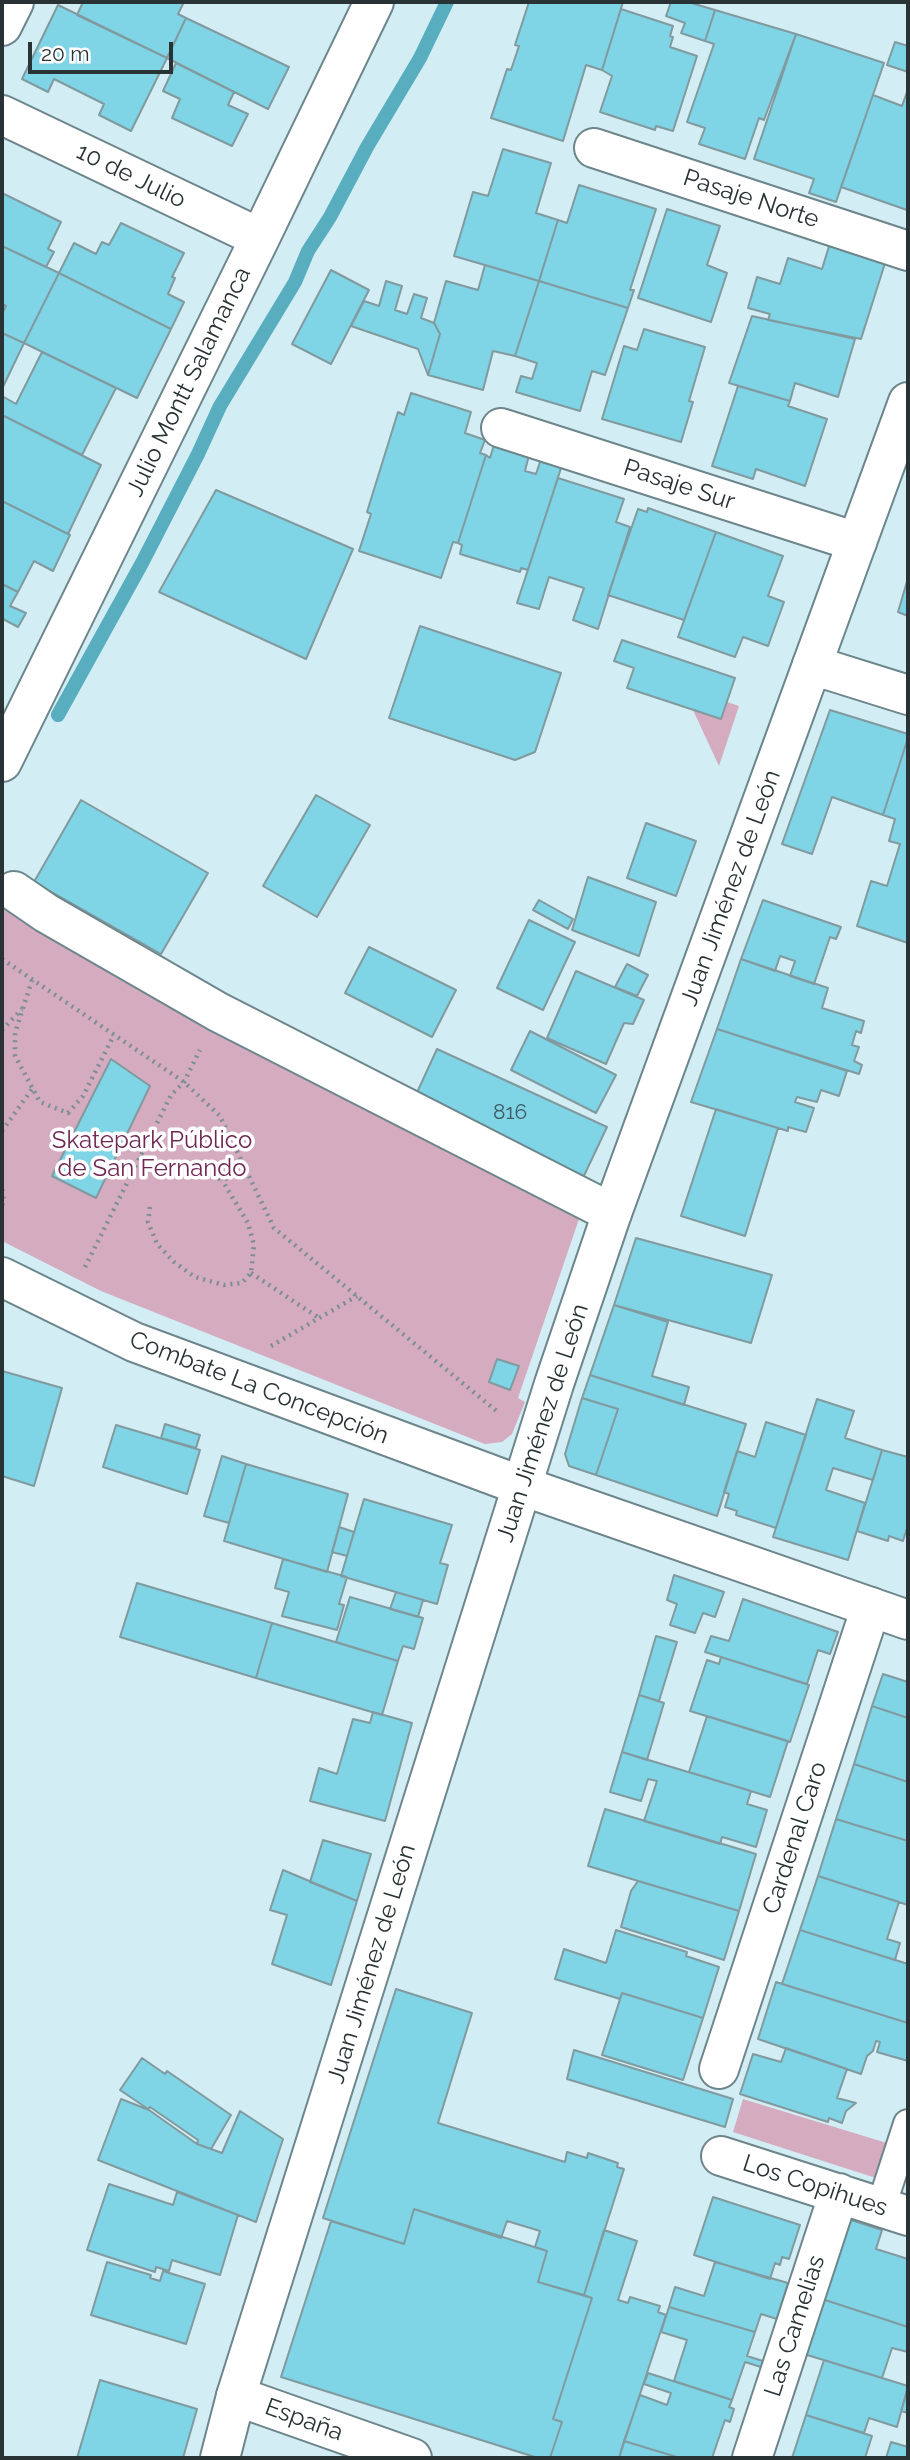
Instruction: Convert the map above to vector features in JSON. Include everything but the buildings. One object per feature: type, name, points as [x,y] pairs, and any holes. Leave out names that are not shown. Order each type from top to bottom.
[{"type":"street","points":[[2,26],[14,2]]},
{"type":"street","name":"Julio Montt Salamanca","points":[[2,762],[373,2]]},
{"type":"street","name":"10 de Julio","points":[[2,115],[260,238]]},
{"type":"street","name":"Pasaje Norte","points":[[594,148],[908,251]]},
{"type":"street","name":"Juan Jiménez de León","points":[[220,2458],[236,2396],[536,1441],[612,1213],[908,402]]},
{"type":"street","name":"Pasaje Sur","points":[[501,428],[857,542]]},
{"type":"street","points":[[812,665],[908,695]]},
{"type":"street","points":[[14,891],[46,913],[218,1012],[612,1213]]},
{"type":"street","name":"Combate La Concepción","points":[[2,1277],[134,1342],[522,1486]]},
{"type":"street","points":[[522,1486],[908,1620]]},
{"type":"street","name":"Cardenal Caro","points":[[719,2069],[871,1607]]},
{"type":"street","points":[[895,2211],[908,2124]]},
{"type":"street","name":"Los Copihues","points":[[721,2156],[895,2211]]},
{"type":"street","name":"Las Camelias","points":[[752,2458],[839,2193]]},
{"type":"street","name":"España","points":[[236,2396],[412,2458]]},
{"type":"path","points":[[2,959],[184,1082],[220,1116],[274,1228],[536,1441]]},
{"type":"path","points":[[32,979],[15,1032],[15,1056],[40,1102],[68,1113],[83,1096],[114,1035]]},
{"type":"path","points":[[2,1030],[22,1009]]},
{"type":"path","points":[[85,1267],[171,1095],[184,1082],[218,1012]]},
{"type":"path","points":[[2,1131],[32,1089]]},
{"type":"path","points":[[141,1157],[172,1173],[188,1168],[222,1180],[248,1223],[254,1245],[251,1273],[242,1283],[224,1285],[195,1277],[174,1262],[157,1244],[148,1222],[150,1207]]},
{"type":"path","points":[[222,1180],[247,1172]]},
{"type":"path","points":[[2,1190],[2,1208]]},
{"type":"path","points":[[251,1273],[319,1318]]},
{"type":"path","points":[[270,1347],[356,1296]]},
{"type":"green space","points":[[727,702],[739,706],[719,766],[693,710],[720,719]]},
{"type":"green space","name":"Skatepark Público de San Fernando","points":[[2,898],[580,1216],[518,1398],[525,1402],[512,1434],[502,1442],[485,1444],[101,1291],[2,1241]]},
{"type":"green space","points":[[743,2099],[890,2144],[879,2179],[733,2132]]},
{"type":"waterway","points":[[58,715],[142,563],[220,406],[295,282],[308,251],[420,58],[447,2]]}]
